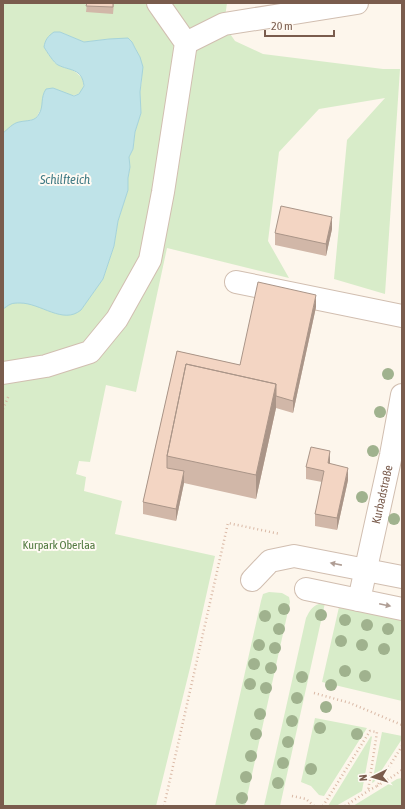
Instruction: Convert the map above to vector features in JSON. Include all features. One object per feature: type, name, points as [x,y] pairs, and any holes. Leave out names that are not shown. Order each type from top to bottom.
[{"type":"street","points":[[3,373],[46,366],[90,352],[117,319],[150,260],[164,192],[186,43],[158,3]]},
{"type":"street","points":[[186,43],[224,24],[357,3]]},
{"type":"street","points":[[236,282],[402,316]]},
{"type":"street","name":"Kurbadstraße","points":[[358,600],[391,455],[402,395]]},
{"type":"street","points":[[252,580],[270,561],[294,556],[402,577]]},
{"type":"street","points":[[306,589],[402,609]]},
{"type":"path","points":[[164,806],[228,523],[286,536]]},
{"type":"path","points":[[314,693],[350,703],[402,725]]},
{"type":"path","points":[[323,806],[370,731],[377,732],[368,792]]},
{"type":"path","points":[[377,786],[402,746]]},
{"type":"path","points":[[345,806],[402,770]]},
{"type":"path","points":[[292,796],[306,799],[314,806]]},
{"type":"green space","name":"Kurpark Oberlaa","points":[[3,3],[227,3],[224,25],[235,41],[263,54],[383,69],[400,69],[385,294],[334,279],[347,140],[385,98],[319,109],[279,152],[268,241],[289,278],[167,248],[136,392],[106,385],[90,462],[79,461],[76,474],[86,477],[84,491],[122,501],[115,534],[215,556],[190,668],[156,806],[3,806],[3,309],[11,303],[28,303],[59,314],[81,310],[103,279],[114,246],[118,221],[128,190],[130,167],[129,157],[133,149],[135,132],[141,113],[140,92],[142,79],[140,57],[132,42],[109,39],[84,42],[60,32],[54,32],[44,47],[56,64],[72,70],[82,78],[82,90],[80,93],[72,95],[53,88],[42,104],[36,118],[19,122],[3,133]]},
{"type":"green space","points":[[269,592],[282,593],[289,597],[290,602],[245,806],[215,806],[261,601],[263,594]]},
{"type":"green space","points":[[325,603],[280,806],[264,806],[306,618],[312,608]]},
{"type":"green space","points":[[339,607],[402,620],[402,701],[322,682]]},
{"type":"green space","points":[[315,718],[367,728],[324,796],[319,795],[311,786],[301,782]]},
{"type":"green space","points":[[382,732],[402,736],[402,739],[372,783]]},
{"type":"green space","points":[[371,736],[362,791],[336,806],[328,806]]},
{"type":"green space","points":[[402,778],[402,806],[353,806],[397,779]]},
{"type":"water","name":"Schilfteich","points":[[54,32],[60,32],[84,42],[128,38],[132,42],[140,57],[143,67],[140,92],[141,113],[135,132],[133,149],[129,157],[130,167],[128,190],[118,221],[114,246],[103,279],[81,310],[74,314],[67,315],[20,303],[9,305],[3,309],[3,133],[11,126],[19,122],[33,120],[37,117],[46,89],[53,88],[74,96],[79,94],[84,86],[83,80],[78,73],[56,64],[44,47],[47,38]]},
{"type":"building","points":[[87,3],[113,3],[113,7],[86,6]]},
{"type":"building","points":[[281,206],[332,217],[326,244],[275,233]]},
{"type":"building","points":[[258,282],[316,295],[293,401],[276,396],[276,384],[186,364],[167,456],[167,468],[184,471],[176,509],[143,502],[177,351],[240,365]]},
{"type":"building","points":[[186,364],[276,384],[256,475],[167,456]]},
{"type":"building","points":[[311,447],[330,451],[328,463],[348,468],[337,518],[315,514],[324,471],[306,467]]}]
